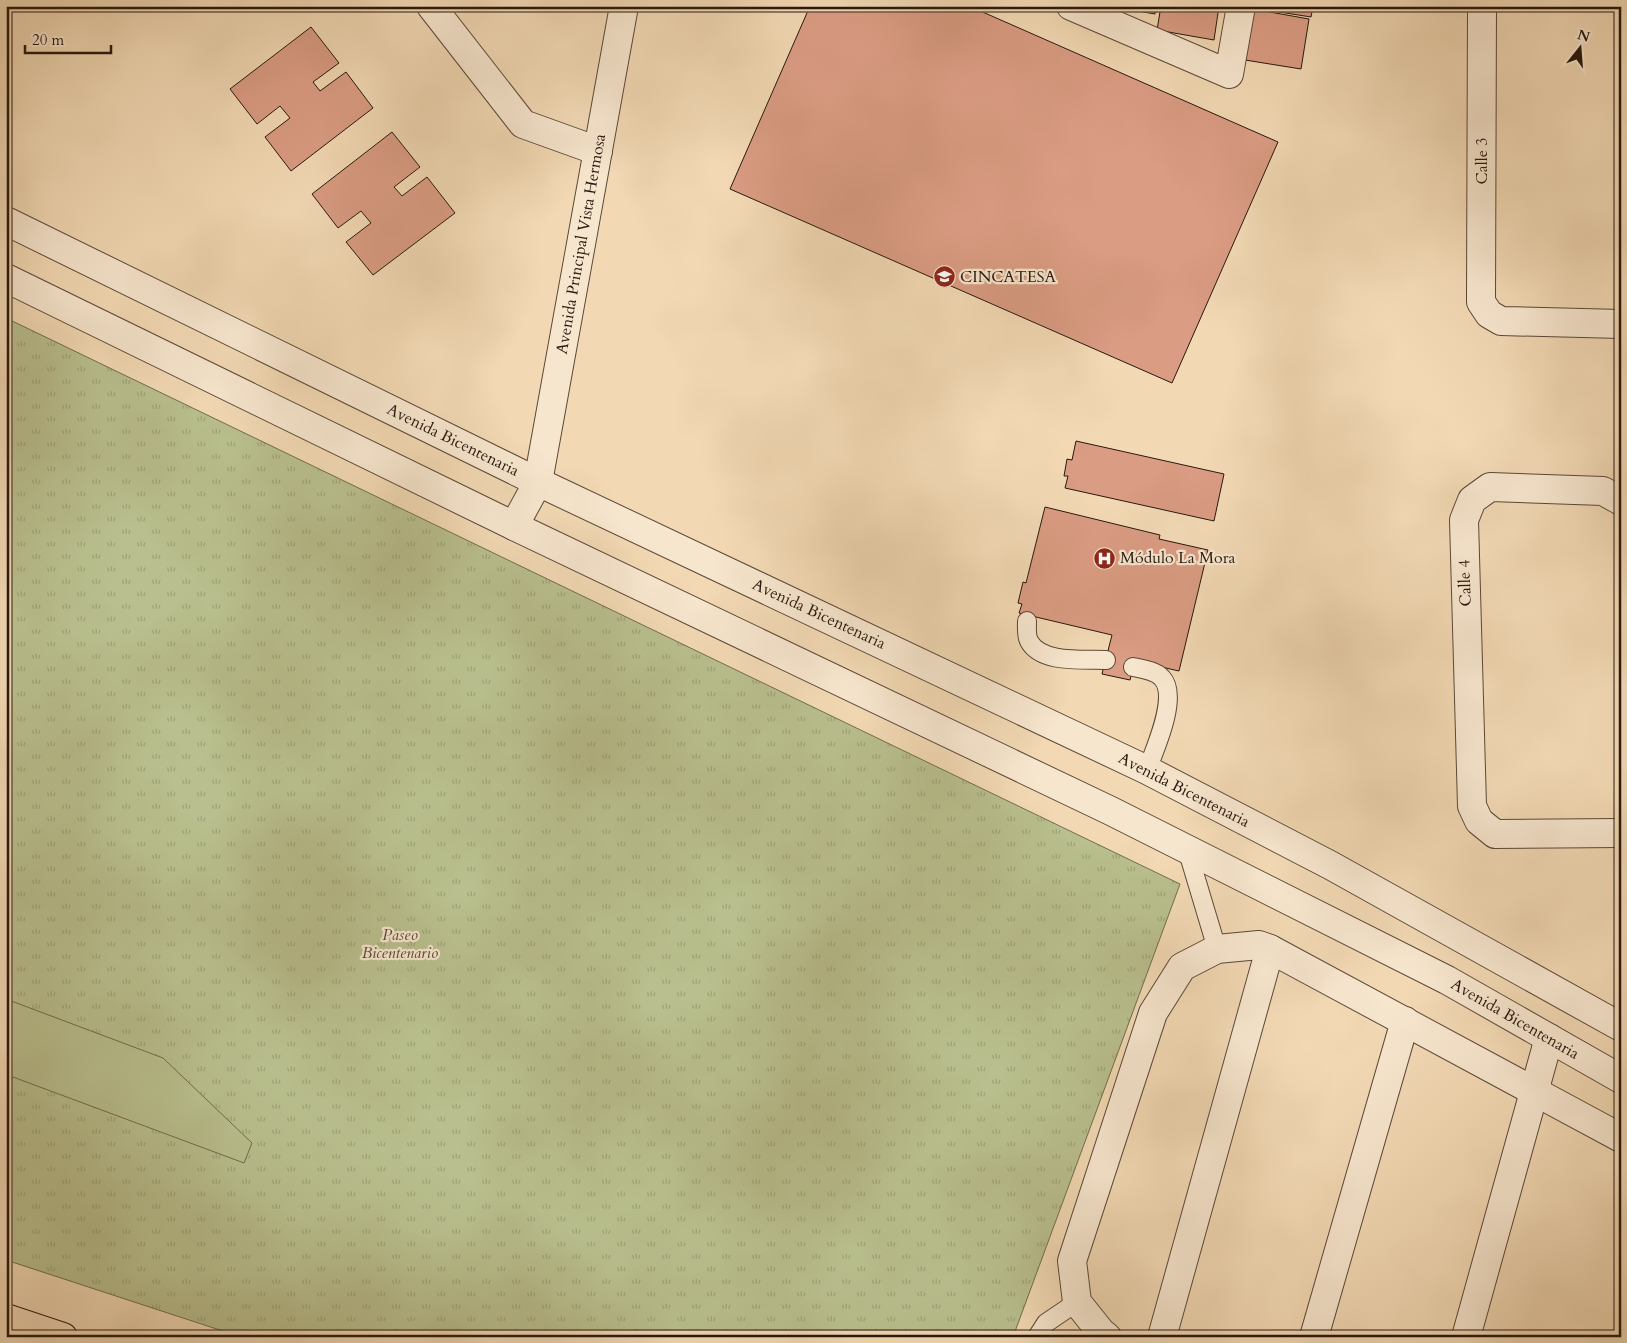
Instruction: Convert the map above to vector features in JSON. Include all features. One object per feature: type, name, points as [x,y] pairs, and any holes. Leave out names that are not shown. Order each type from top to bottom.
[{"type":"highway","points":[[6,1318],[63,1337]]},
{"type":"street","points":[[431,6],[523,124],[598,151]]},
{"type":"street","name":"Avenida Principal Vista Hermosa","points":[[514,526],[538,482],[624,6]]},
{"type":"street","points":[[1071,6],[1229,74],[1241,6]]},
{"type":"street","name":"Calle 3","points":[[1482,6],[1481,302],[1488,314],[1501,321],[1621,324]]},
{"type":"street","name":"Avenida Bicentenaria","points":[[6,221],[538,482],[1147,770],[1330,865],[1621,1027]]},
{"type":"street","name":"Avenida Bicentenaria","points":[[6,278],[514,526],[1111,811],[1447,980],[1621,1079]]},
{"type":"street","name":"Calle 4","points":[[1621,501],[1602,491],[1490,487],[1472,500],[1464,520],[1472,806],[1479,821],[1495,834],[1621,833]]},
{"type":"street","points":[[1107,1337],[1077,1302],[1072,1261],[1153,1013],[1182,967],[1217,949],[1259,945],[1270,949],[1621,1138]]},
{"type":"street","points":[[1162,1337],[1270,949]]},
{"type":"street","points":[[1314,1337],[1405,1020]]},
{"type":"street","points":[[1466,1337],[1548,1038]]},
{"type":"lane","points":[[1027,621],[1029,640],[1040,652],[1058,658],[1106,660]]},
{"type":"lane","points":[[1134,667],[1157,674],[1162,678],[1167,685],[1169,698],[1147,770]]},
{"type":"lane","points":[[1187,849],[1217,949]]},
{"type":"lane","points":[[1037,1337],[1046,1323],[1077,1302]]},
{"type":"green space","name":"Paseo Bicentenario","points":[[6,318],[1180,884],[1013,1337],[241,1337],[6,1260]]},
{"type":"green space","points":[[6,999],[163,1058],[252,1143],[244,1163],[13,1077],[6,1093]]},
{"type":"building","points":[[810,6],[969,6],[1278,142],[1172,383],[730,189]]},
{"type":"building","points":[[1109,6],[1156,6],[1155,14]]},
{"type":"building","points":[[1161,6],[1219,6],[1214,40],[1157,30]]},
{"type":"building","points":[[1254,6],[1313,6],[1311,17],[1254,8]]},
{"type":"building","points":[[1253,9],[1309,19],[1301,69],[1245,60]]},
{"type":"building","points":[[311,27],[339,63],[313,82],[320,91],[346,72],[373,108],[291,171],[265,137],[290,118],[280,106],[257,124],[230,89]]},
{"type":"building","points":[[392,132],[420,167],[394,187],[402,196],[427,177],[455,213],[373,275],[346,242],[371,223],[361,211],[338,228],[312,194]]},
{"type":"building","points":[[1076,441],[1224,474],[1214,521],[1065,488],[1068,476],[1064,476],[1067,459],[1072,460]]},
{"type":"building","points":[[1045,507],[1160,535],[1159,539],[1208,550],[1179,671],[1135,661],[1130,680],[1102,674],[1112,635],[1019,613],[1022,604],[1018,603],[1023,582],[1026,583]]},
{"type":"place","name":"CINCATESA","points":[[944,277]]},
{"type":"place","name":"Módulo La Mora","points":[[1104,558]]}]
